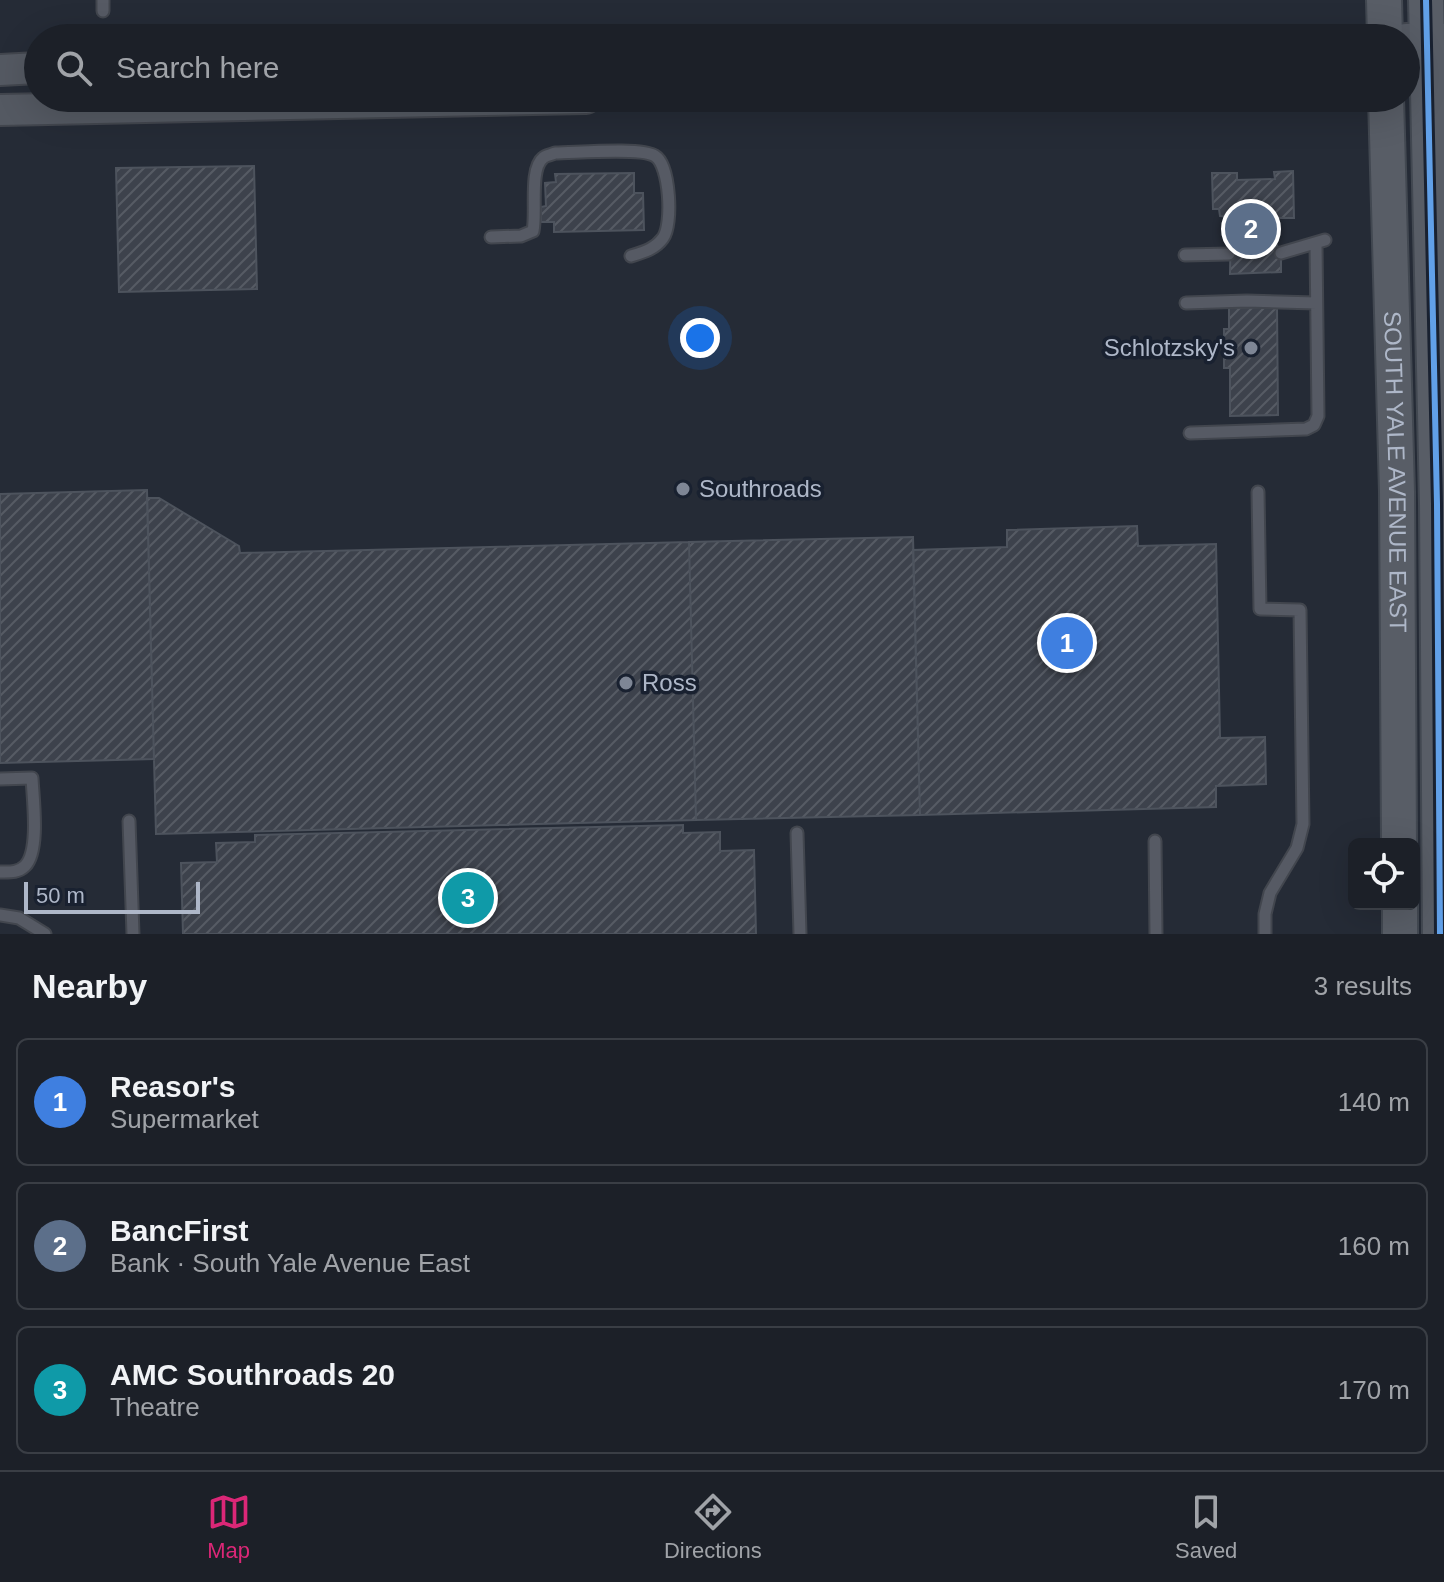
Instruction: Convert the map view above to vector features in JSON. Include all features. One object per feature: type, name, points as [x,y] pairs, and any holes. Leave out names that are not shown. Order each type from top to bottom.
[{"type":"main road","points":[[1384,0],[1385,24]]},
{"type":"main road","name":"SOUTH YALE AVENUE EAST","points":[[1426,0],[1426,83],[1436,157],[1440,934]]},
{"type":"main road","points":[[0,70],[24,69]]},
{"type":"main road","points":[[0,110],[24,109]]},
{"type":"main road","name":"SOUTH YALE AVENUE EAST","points":[[1386,112],[1397,492],[1399,838]]},
{"type":"main road","points":[[1400,910],[1400,934]]},
{"type":"lane","points":[[491,237],[521,236],[533,231],[536,216],[535,170],[543,158],[555,153],[642,151],[656,156],[666,169],[669,226],[664,237],[651,250],[631,256]]},
{"type":"lane","points":[[1190,433],[1306,429],[1314,425],[1318,416],[1316,303],[1320,242],[1281,253]]},
{"type":"lane","points":[[1185,255],[1229,254]]},
{"type":"lane","points":[[1186,303],[1316,303]]},
{"type":"lane","points":[[1258,492],[1260,609],[1300,610],[1303,824],[1297,848],[1270,893],[1265,914],[1265,934]]},
{"type":"lane","points":[[0,779],[32,778],[34,851],[25,866],[14,872],[0,872]]},
{"type":"lane","points":[[129,821],[133,934]]},
{"type":"lane","points":[[797,833],[800,934]]},
{"type":"lane","points":[[1155,841],[1156,934]]},
{"type":"lane","points":[[0,915],[19,918],[45,934]]},
{"type":"building","points":[[254,166],[257,289],[119,292],[116,168]]},
{"type":"building","points":[[1293,171],[1294,218],[1266,218],[1281,255],[1281,272],[1230,274],[1231,217],[1220,216],[1219,209],[1213,209],[1212,173],[1237,173],[1237,180],[1275,179],[1274,172]]},
{"type":"building","points":[[634,173],[634,193],[643,193],[644,230],[554,232],[554,222],[541,222],[541,207],[546,206],[545,183],[556,182],[555,174]]},
{"type":"building","name":"Schlotzsky's","points":[[1277,307],[1278,415],[1230,416],[1230,368],[1224,368],[1224,329],[1229,329],[1229,308]]},
{"type":"building","points":[[147,490],[154,759],[0,763],[0,494]]},
{"type":"building","points":[[147,498],[159,498],[239,546],[240,553],[689,542],[696,820],[156,834]]},
{"type":"building","points":[[1137,526],[1138,546],[1216,544],[1220,738],[1265,737],[1266,784],[1216,786],[1216,807],[920,815],[913,550],[1007,547],[1007,530]]},
{"type":"building","points":[[913,537],[920,815],[696,820],[689,542]]},
{"type":"building","points":[[683,825],[683,833],[720,832],[720,851],[754,850],[756,934],[183,934],[181,863],[217,862],[216,843],[255,842],[255,835]]},
{"type":"transit line","points":[[1426,0],[1437,504],[1440,934]]},
{"type":"place","name":"BancFirst","points":[[1251,229]]},
{"type":"place","name":"Schlotzsky's","points":[[1251,348]]},
{"type":"place","name":"Southroads","points":[[683,489]]},
{"type":"place","name":"Reasor's","points":[[1067,643]]},
{"type":"place","name":"Ross","points":[[626,683]]},
{"type":"place","name":"AMC Southroads 20","points":[[468,898]]}]
